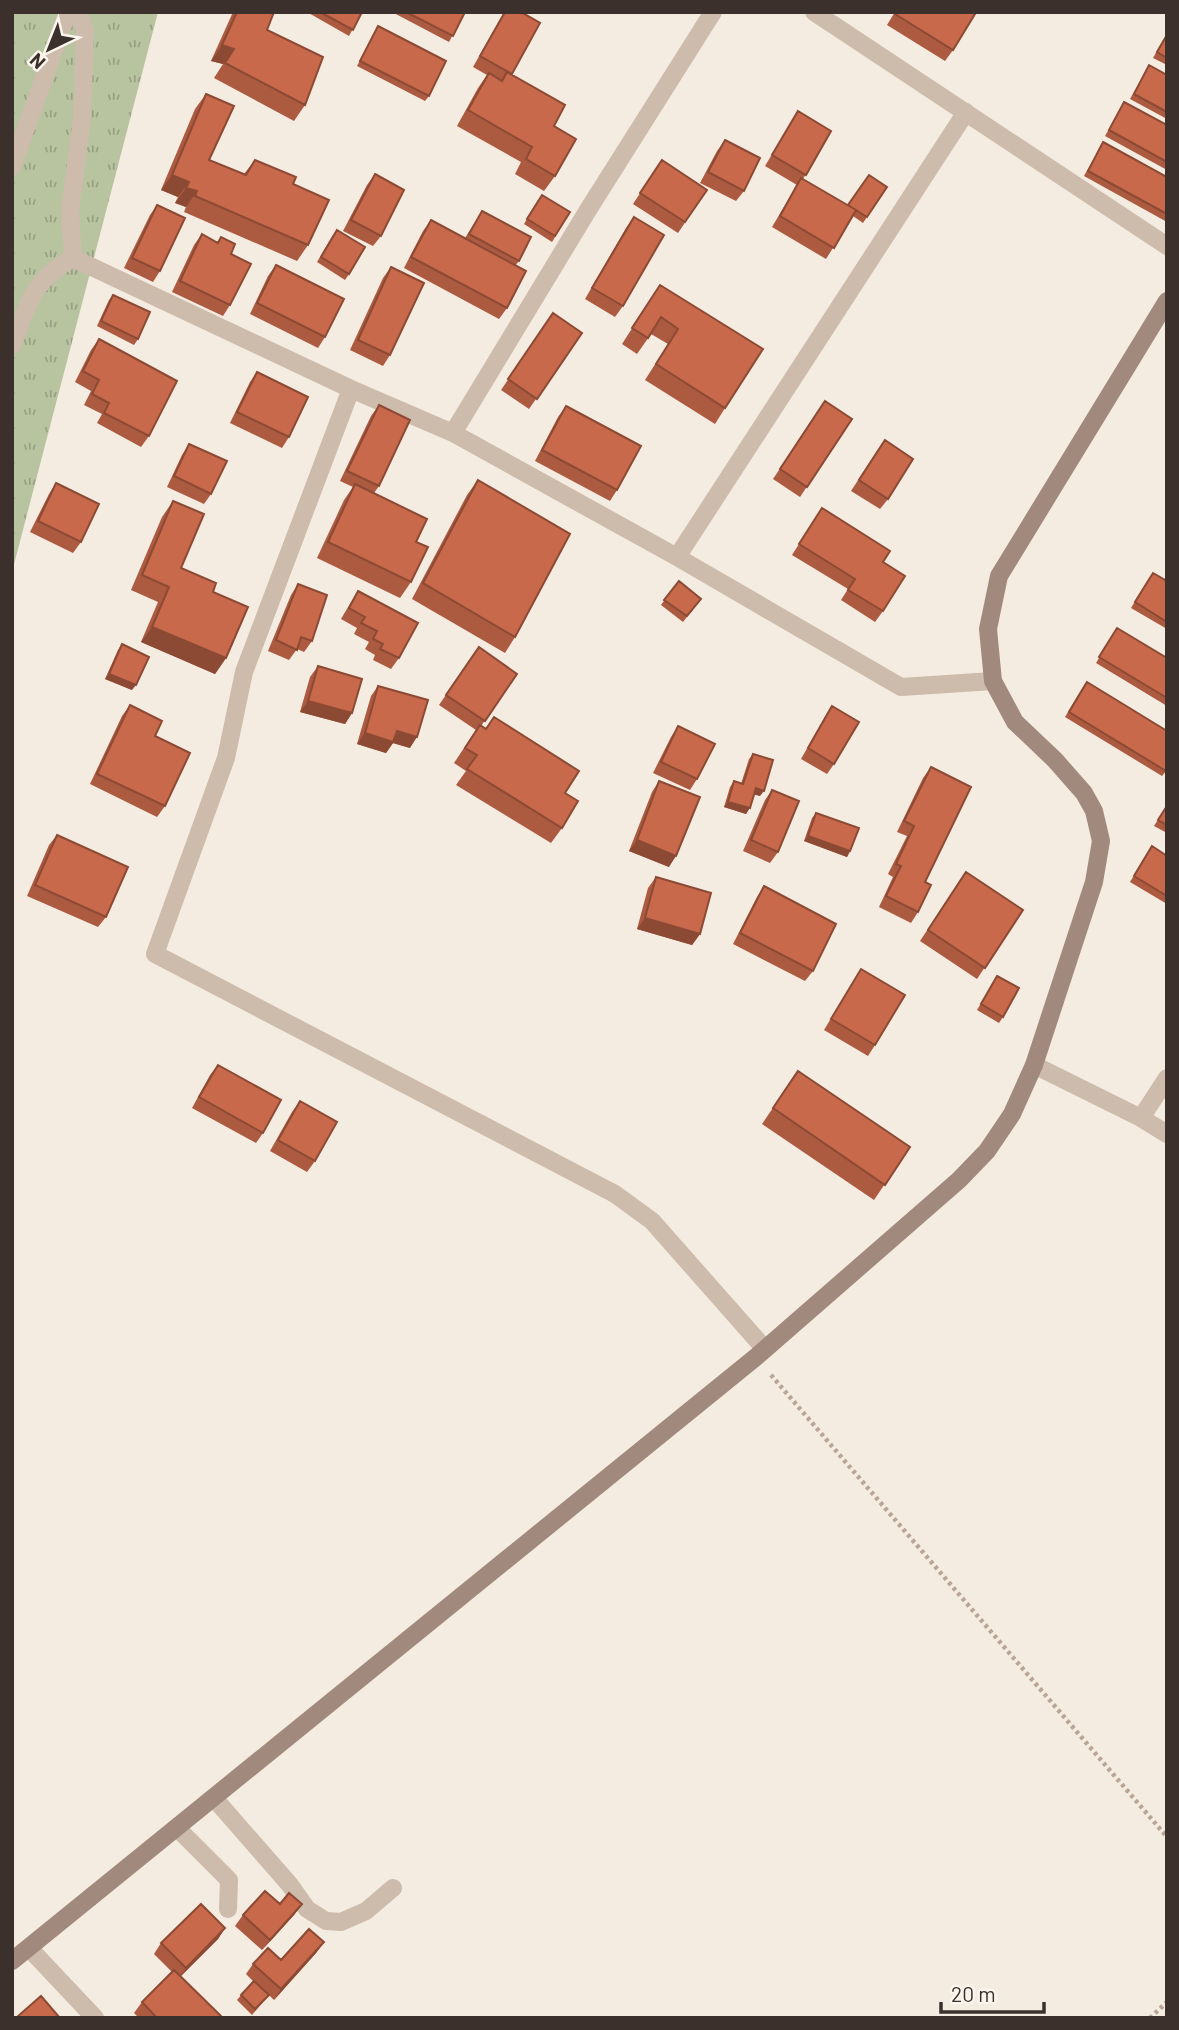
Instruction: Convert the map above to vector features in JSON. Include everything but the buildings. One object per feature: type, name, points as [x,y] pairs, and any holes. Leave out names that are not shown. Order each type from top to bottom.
[{"type":"street","points":[[12,167],[64,22],[71,12]]},
{"type":"street","points":[[73,258],[70,211],[82,118],[85,31],[79,12]]},
{"type":"street","points":[[453,433],[713,12]]},
{"type":"street","points":[[825,16],[1167,246]]},
{"type":"street","points":[[677,557],[966,112]]},
{"type":"street","points":[[12,345],[40,282],[54,269],[73,258]]},
{"type":"street","points":[[73,258],[351,389],[453,433],[677,557],[901,687],[993,681]]},
{"type":"street","points":[[12,1961],[761,1353],[959,1180],[987,1151],[1012,1114],[1034,1065],[1094,882],[1101,841],[1094,811],[1084,793],[1055,760],[1015,722],[993,681],[988,629],[999,576],[1165,307]]},
{"type":"street","points":[[351,389],[244,672],[226,758],[155,954],[615,1194],[652,1221],[761,1353]]},
{"type":"street","points":[[1034,1065],[1141,1118],[1167,1134]]},
{"type":"street","points":[[1141,1118],[1167,1078]]},
{"type":"street","points":[[214,1798],[290,1885],[307,1909],[327,1921],[341,1922],[366,1911],[393,1888]]},
{"type":"street","points":[[177,1828],[229,1880],[228,1909]]},
{"type":"street","points":[[29,1948],[95,2018]]},
{"type":"path","points":[[761,1353],[1167,1837]]},
{"type":"path","points":[[1150,2018],[1167,2002]]},
{"type":"green space","points":[[12,12],[158,12],[12,572]]}]
